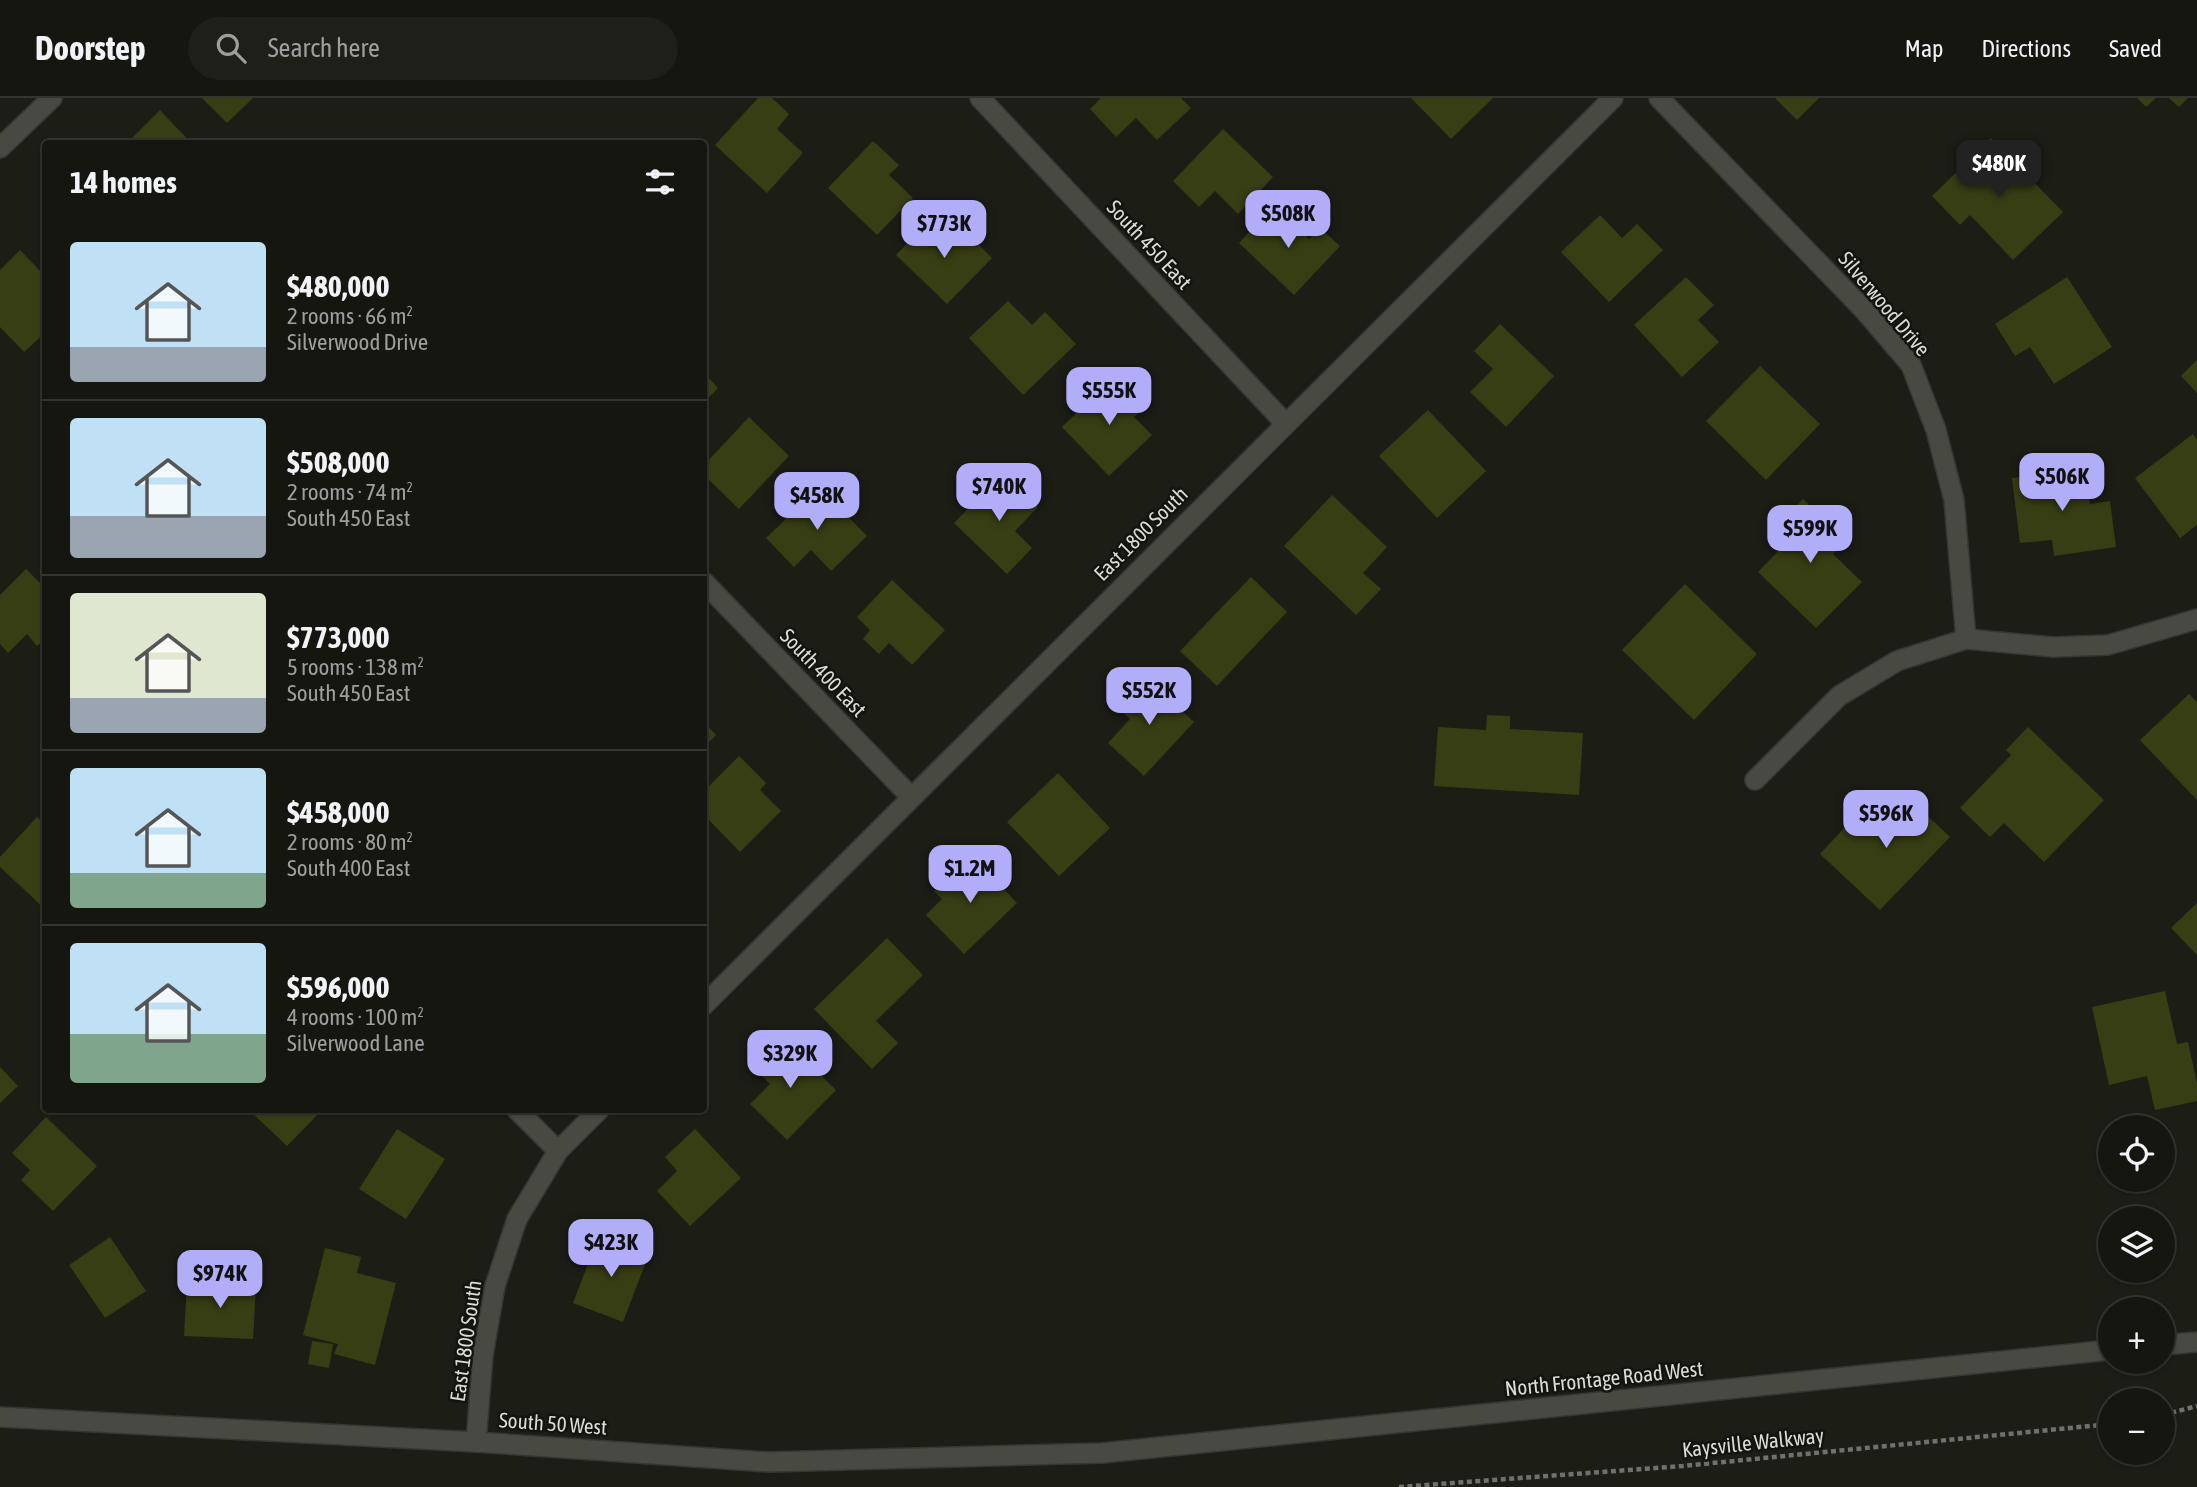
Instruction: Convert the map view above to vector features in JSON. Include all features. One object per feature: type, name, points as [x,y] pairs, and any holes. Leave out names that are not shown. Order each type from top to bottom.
[{"type":"street","points":[[0,148],[52,98]]},
{"type":"street","name":"South 450 East","points":[[980,98],[1285,423]]},
{"type":"street","name":"East 1800 South","points":[[707,1001],[1613,98]]},
{"type":"street","name":"Silverwood Drive","points":[[1659,98],[1865,311],[1911,365],[1936,430],[1954,500],[1966,639]]},
{"type":"street","name":"South 400 East","points":[[707,585],[910,796]]},
{"type":"street","points":[[1755,780],[1839,696],[1897,661],[1966,639],[2053,647],[2108,645],[2197,620]]},
{"type":"street","points":[[520,1113],[558,1151]]},
{"type":"street","name":"East 1800 South","points":[[476,1442],[483,1355],[495,1286],[517,1219],[558,1151],[596,1113]]},
{"type":"street","points":[[2175,1344],[2197,1342]]},
{"type":"street","name":"North Frontage Road West","points":[[1102,1453],[2098,1351]]},
{"type":"street","name":"South 50 West","points":[[0,1417],[476,1442],[769,1462],[1102,1453]]},
{"type":"path","points":[[2175,1412],[2197,1406]]},
{"type":"path","name":"Kaysville Walkway","points":[[1399,1487],[1683,1466],[2098,1425]]},
{"type":"building","points":[[202,98],[253,98],[227,123]]},
{"type":"building","points":[[758,98],[772,98],[789,114],[777,129],[803,153],[767,193],[715,145]]},
{"type":"building","points":[[1101,98],[1181,98],[1191,108],[1157,140],[1136,118],[1116,137],[1090,109]]},
{"type":"building","points":[[1411,98],[1493,98],[1451,139]]},
{"type":"building","points":[[1775,98],[1819,98],[1797,120]]},
{"type":"building","points":[[2137,98],[2156,98],[2146,107]]},
{"type":"building","points":[[2169,98],[2188,98],[2179,107]]},
{"type":"building","points":[[160,110],[188,140],[130,140]]},
{"type":"building","points":[[1223,129],[1273,177],[1238,214],[1215,191],[1199,207],[1173,181]]},
{"type":"building","points":[[1991,138],[2063,212],[2013,260],[1970,215],[1960,225],[1932,196]]},
{"type":"building","points":[[873,141],[899,165],[889,175],[913,198],[877,235],[828,188]]},
{"type":"building","points":[[1273,206],[1309,239],[1320,228],[1340,246],[1294,295],[1239,243]]},
{"type":"building","points":[[1600,215],[1622,238],[1637,224],[1663,250],[1609,302],[1561,252]]},
{"type":"building","points":[[930,220],[953,242],[965,231],[992,258],[947,304],[896,255]]},
{"type":"building","points":[[20,250],[42,273],[42,336],[24,352],[0,327],[0,270]]},
{"type":"building","points":[[1686,277],[1714,305],[1698,320],[1719,342],[1682,377],[1634,325]]},
{"type":"building","points":[[2067,277],[2112,347],[2054,384],[2030,347],[2015,356],[1995,324]]},
{"type":"building","points":[[1008,301],[1032,325],[1045,312],[1076,344],[1023,395],[969,338]]},
{"type":"building","points":[[1500,324],[1554,376],[1506,427],[1470,392],[1493,369],[1474,351]]},
{"type":"building","points":[[2197,360],[2197,393],[2181,376]]},
{"type":"building","points":[[1760,366],[1820,424],[1766,480],[1706,421]]},
{"type":"building","points":[[707,376],[718,388],[707,399]]},
{"type":"building","points":[[1114,377],[1144,408],[1134,417],[1152,435],[1109,476],[1062,427]]},
{"type":"building","points":[[1428,410],[1486,471],[1437,518],[1379,456]]},
{"type":"building","points":[[749,417],[789,456],[739,509],[707,478],[707,462]]},
{"type":"building","points":[[2193,434],[2197,440],[2197,525],[2180,538],[2135,478]]},
{"type":"building","points":[[2085,468],[2090,504],[2110,501],[2116,547],[2054,556],[2052,540],[2020,543],[2012,478]]},
{"type":"building","points":[[1003,473],[1038,507],[1015,531],[1032,548],[1007,574],[954,523]]},
{"type":"building","points":[[819,487],[867,536],[831,571],[811,550],[794,567],[766,538]]},
{"type":"building","points":[[1332,495],[1387,547],[1363,573],[1381,589],[1356,615],[1284,546]]},
{"type":"building","points":[[1803,499],[1846,541],[1833,554],[1862,582],[1816,628],[1758,572],[1787,542],[1774,529]]},
{"type":"building","points":[[26,569],[42,585],[42,642],[37,646],[27,634],[8,653],[0,644],[0,595]]},
{"type":"building","points":[[1251,577],[1287,612],[1217,686],[1180,651]]},
{"type":"building","points":[[892,580],[945,630],[912,665],[889,643],[879,654],[863,639],[870,630],[857,617]]},
{"type":"building","points":[[1685,584],[1757,654],[1694,720],[1622,650]]},
{"type":"building","points":[[1147,678],[1194,722],[1144,776],[1108,743],[1130,719],[1119,709]]},
{"type":"building","points":[[2189,694],[2197,702],[2197,800],[2140,740]]},
{"type":"building","points":[[1487,715],[1510,716],[1510,729],[1583,733],[1579,795],[1434,786],[1438,727],[1486,730]]},
{"type":"building","points":[[707,725],[716,735],[707,744]]},
{"type":"building","points":[[2028,727],[2104,800],[2044,862],[2004,823],[1990,837],[1960,808],[2011,755],[2006,750]]},
{"type":"building","points":[[739,756],[766,783],[760,790],[781,811],[740,852],[707,818],[707,788]]},
{"type":"building","points":[[1058,773],[1110,828],[1059,876],[1007,822]]},
{"type":"building","points":[[1900,790],[1950,837],[1880,910],[1820,854],[1847,825],[1857,835]]},
{"type":"building","points":[[37,817],[42,821],[42,906],[0,867],[0,857]]},
{"type":"building","points":[[971,855],[1017,903],[964,954],[926,915],[942,899],[934,891]]},
{"type":"building","points":[[2197,903],[2197,955],[2171,928]]},
{"type":"building","points":[[887,938],[923,975],[876,1021],[898,1043],[872,1069],[814,1009]]},
{"type":"building","points":[[2165,991],[2177,1044],[2188,1042],[2197,1083],[2197,1101],[2155,1110],[2147,1076],[2109,1085],[2092,1007]]},
{"type":"building","points":[[784,1039],[836,1090],[787,1140],[750,1104],[770,1084],[755,1069]]},
{"type":"building","points":[[0,1067],[18,1086],[0,1103]]},
{"type":"building","points":[[252,1113],[319,1113],[287,1146]]},
{"type":"building","points":[[46,1117],[97,1166],[53,1211],[21,1180],[30,1170],[12,1153]]},
{"type":"building","points":[[397,1129],[445,1159],[406,1219],[359,1189]]},
{"type":"building","points":[[695,1129],[741,1178],[690,1226],[657,1191],[677,1171],[665,1157]]},
{"type":"building","points":[[599,1235],[649,1254],[623,1322],[573,1303]]},
{"type":"building","points":[[110,1237],[146,1291],[105,1318],[69,1265]]},
{"type":"building","points":[[325,1248],[361,1257],[357,1273],[396,1283],[375,1365],[334,1354],[338,1344],[303,1335]]},
{"type":"building","points":[[187,1282],[256,1285],[253,1339],[184,1336]]},
{"type":"building","points":[[312,1341],[333,1344],[329,1368],[308,1364]]}]
